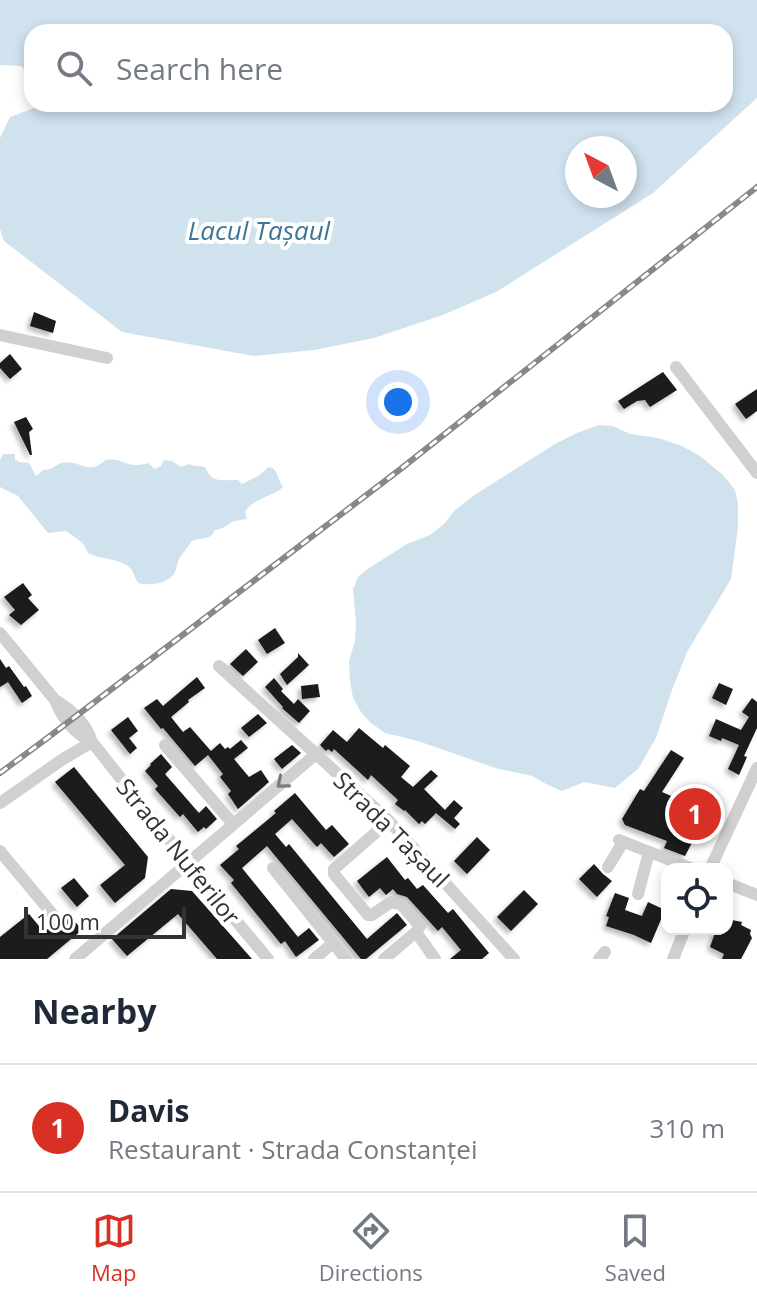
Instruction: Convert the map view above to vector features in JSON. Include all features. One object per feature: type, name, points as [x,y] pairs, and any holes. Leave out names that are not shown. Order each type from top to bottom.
[{"type":"street","points":[[0,335],[107,358]]},
{"type":"street","points":[[676,367],[757,473]]},
{"type":"street","name":"Strada Nuferilor","points":[[0,633],[55,700],[60,712],[80,736],[92,742],[268,959]]},
{"type":"street","points":[[219,666],[316,754]]},
{"type":"street","points":[[0,803],[92,742]]},
{"type":"street","points":[[165,745],[233,824]]},
{"type":"street","name":"Strada Tașaul","points":[[82,957],[187,862],[316,754],[389,821],[508,957]]},
{"type":"street","points":[[713,863],[757,768]]},
{"type":"street","points":[[384,959],[420,926],[396,902],[372,915],[366,914],[334,874],[334,869],[389,821]]},
{"type":"street","points":[[608,867],[621,841],[677,863]]},
{"type":"street","points":[[0,851],[54,916]]},
{"type":"street","points":[[638,894],[649,852]]},
{"type":"street","points":[[273,868],[346,959]]},
{"type":"street","points":[[733,885],[757,895]]},
{"type":"street","points":[[416,932],[435,959]]},
{"type":"street","points":[[673,959],[683,935]]},
{"type":"street","points":[[314,959],[333,943]]},
{"type":"water","name":"Lacul Tașaul","points":[[0,0],[757,0],[757,98],[653,193],[637,203],[637,136],[565,136],[565,208],[629,208],[496,292],[443,315],[374,338],[314,350],[254,356],[122,332],[4,241],[0,229],[0,138],[10,117],[24,112],[733,112],[733,24],[24,24],[24,69],[21,66],[0,65]]},
{"type":"water","points":[[599,425],[658,438],[700,456],[735,490],[738,504],[731,579],[687,652],[656,738],[638,769],[615,788],[584,782],[562,791],[532,776],[495,768],[385,733],[371,723],[353,698],[350,681],[349,661],[356,622],[353,589],[358,577],[407,544],[430,535],[476,494],[555,444]]},
{"type":"water","points":[[3,454],[15,454],[19,462],[29,463],[36,476],[43,470],[67,462],[94,467],[111,460],[135,465],[148,463],[155,469],[164,460],[181,467],[189,464],[205,467],[215,479],[238,480],[242,484],[269,467],[275,470],[283,487],[249,507],[245,512],[247,519],[232,522],[210,536],[191,542],[168,579],[143,584],[138,583],[128,566],[88,553],[82,543],[66,531],[48,533],[18,496],[0,487],[0,460]]},
{"type":"building","points":[[34,312],[56,321],[53,333],[30,326]]},
{"type":"building","points":[[10,354],[22,369],[10,379],[0,368],[0,363]]},
{"type":"building","points":[[663,372],[677,390],[650,407],[645,400],[624,409],[618,401]]},
{"type":"building","points":[[757,389],[757,411],[746,419],[735,404]]},
{"type":"building","points":[[26,417],[33,429],[29,432],[32,455],[14,422]]},
{"type":"building","points":[[23,583],[32,595],[28,598],[39,610],[21,625],[9,615],[15,610],[4,597]]},
{"type":"building","points":[[275,628],[285,643],[267,654],[258,640]]},
{"type":"building","points":[[246,649],[258,662],[243,676],[230,664]]},
{"type":"building","points":[[298,653],[309,665],[287,685],[280,674],[298,657]]},
{"type":"building","points":[[0,659],[32,696],[22,703],[8,682],[0,687]]},
{"type":"building","points":[[197,677],[205,688],[171,717],[183,732],[190,727],[211,751],[220,743],[225,749],[230,749],[241,740],[248,748],[234,759],[249,777],[261,770],[269,782],[238,809],[228,794],[231,791],[220,777],[223,774],[208,755],[195,766],[144,708],[157,699],[163,706]]},
{"type":"building","points":[[274,678],[294,704],[298,699],[310,711],[299,723],[265,687]]},
{"type":"building","points":[[719,683],[733,689],[726,705],[712,698]]},
{"type":"building","points":[[318,684],[320,697],[302,699],[301,686]]},
{"type":"building","points":[[752,698],[757,702],[757,728],[739,775],[728,769],[739,745],[709,736],[716,719],[741,730],[749,717],[742,712]]},
{"type":"building","points":[[258,714],[267,723],[249,737],[241,728]]},
{"type":"building","points":[[128,717],[138,731],[129,738],[137,748],[130,754],[111,730]]},
{"type":"building","points":[[359,728],[410,766],[401,777],[413,787],[431,770],[438,776],[424,789],[445,810],[454,800],[463,808],[454,818],[460,824],[455,829],[436,813],[425,824],[422,821],[419,824],[395,804],[398,800],[371,775],[368,780],[334,749],[332,752],[326,751],[320,745],[333,730],[347,742]]},
{"type":"building","points":[[292,745],[301,753],[282,769],[274,759]]},
{"type":"building","points":[[671,750],[684,758],[662,792],[708,812],[685,856],[664,848],[667,841],[625,825],[622,819],[640,789],[644,791]]},
{"type":"building","points":[[161,754],[172,767],[165,774],[199,813],[206,806],[217,819],[206,829],[204,827],[198,832],[155,789],[158,786],[145,771]]},
{"type":"building","points":[[74,767],[148,857],[145,878],[115,903],[100,885],[125,865],[55,782]]},
{"type":"building","points":[[295,793],[326,830],[332,825],[349,844],[334,857],[321,843],[317,847],[292,819],[275,834],[286,847],[289,844],[367,939],[397,913],[407,925],[366,959],[361,959],[267,846],[242,868],[298,937],[309,928],[319,940],[296,957],[285,941],[281,944],[220,865],[239,849],[236,846]]},
{"type":"building","points":[[477,837],[490,850],[467,874],[454,861]]},
{"type":"building","points":[[387,857],[405,880],[408,878],[417,889],[423,885],[448,913],[453,909],[489,953],[482,959],[450,959],[461,950],[442,927],[438,931],[407,897],[393,889],[386,895],[380,888],[369,897],[357,881]]},
{"type":"building","points":[[594,864],[612,881],[597,897],[579,879]]},
{"type":"building","points":[[74,878],[89,896],[77,907],[61,888]]},
{"type":"building","points":[[171,889],[192,891],[252,959],[217,959],[178,914],[127,956],[112,939]]},
{"type":"building","points":[[524,890],[538,904],[511,931],[497,917]]},
{"type":"building","points":[[615,893],[629,898],[625,910],[642,916],[648,902],[661,908],[661,919],[651,943],[606,926],[609,917],[606,916]]},
{"type":"building","points":[[67,912],[82,930],[47,959],[0,959],[0,937],[29,914],[44,932],[60,922]]},
{"type":"building","points":[[733,920],[742,922],[741,925],[751,930],[752,938],[741,959],[722,959],[724,954],[710,947],[714,935],[733,935]]},
{"type":"railway","points":[[0,773],[398,471],[757,187]]},
{"type":"place","name":"Davis","points":[[695,814]]}]
